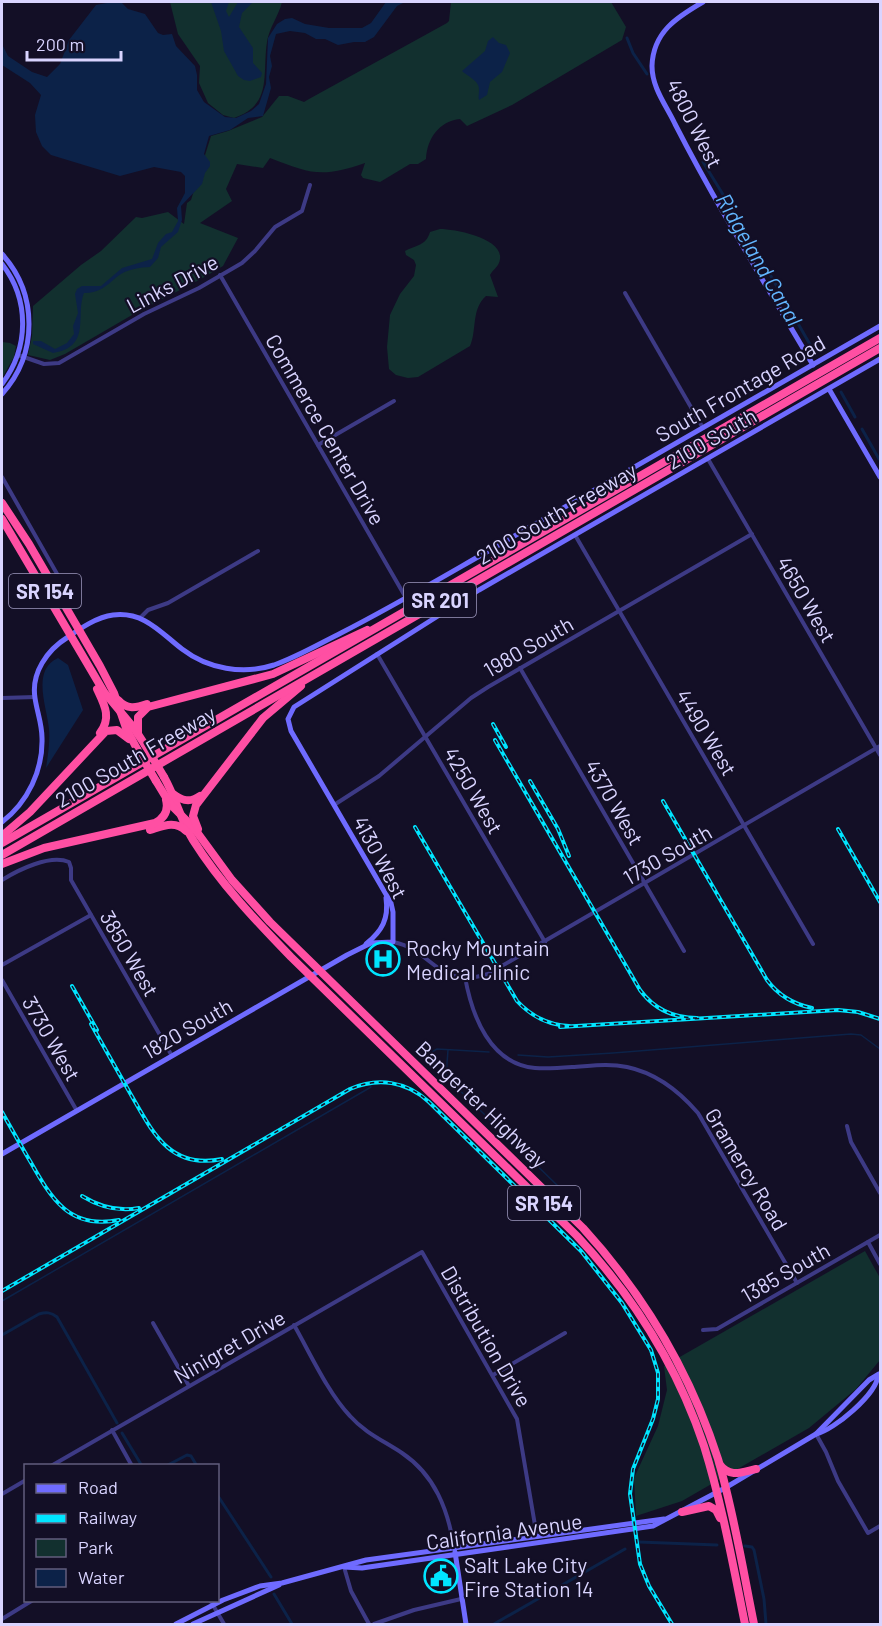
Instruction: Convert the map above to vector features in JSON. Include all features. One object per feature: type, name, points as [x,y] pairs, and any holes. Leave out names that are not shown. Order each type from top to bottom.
[{"type":"highway","name":"2100 South Freeway","points":[[2,843],[880,338]]},
{"type":"highway","name":"2100 South Freeway","points":[[2,855],[398,624],[880,348]]},
{"type":"highway","name":"Bangerter Highway","points":[[2,503],[29,544],[79,630],[116,698],[121,714],[182,816],[254,905],[575,1219],[613,1262],[644,1304],[678,1362],[702,1415],[718,1461],[754,1624]]},
{"type":"highway","name":"Bangerter Highway","points":[[2,519],[107,697],[138,734],[141,747]]},
{"type":"highway","points":[[138,734],[138,718],[145,708],[273,674],[356,633],[382,624]]},
{"type":"highway","points":[[207,846],[194,820],[193,812],[263,718],[278,703],[319,673],[398,624]]},
{"type":"highway","points":[[76,647],[107,714],[103,729],[78,759]]},
{"type":"highway","points":[[116,698],[123,705],[133,708],[205,692]]},
{"type":"highway","points":[[2,836],[30,812],[102,734],[111,729],[123,733],[141,747]]},
{"type":"highway","points":[[2,864],[44,848],[153,824],[160,820],[167,809],[169,795],[182,800],[194,800],[218,776]]},
{"type":"highway","name":"Bangerter Highway","points":[[182,816],[189,834],[233,894],[272,938],[567,1225],[608,1270],[645,1324],[678,1382],[698,1430],[717,1492],[745,1624]]},
{"type":"highway","points":[[110,834],[148,830],[171,824],[182,827],[189,834]]},
{"type":"highway","points":[[718,1461],[725,1471],[731,1474],[756,1469]]},
{"type":"highway","points":[[682,1512],[710,1507],[717,1511],[724,1524]]},
{"type":"street","name":"4800 West","points":[[702,2],[669,24],[660,35],[655,47],[652,70],[658,93],[690,153],[813,365]]},
{"type":"street","name":"Links Drive","points":[[21,356],[44,364],[59,363],[144,314],[220,276],[245,261],[275,227],[302,211],[310,185]]},
{"type":"street","points":[[2,255],[19,279],[27,303],[29,330],[16,375],[2,394]]},
{"type":"street","points":[[2,264],[14,285],[21,305],[23,328],[21,356],[2,384]]},
{"type":"street","name":"Commerce Center Drive","points":[[220,276],[406,598]]},
{"type":"street","points":[[625,293],[703,428]]},
{"type":"street","name":"South Frontage Road","points":[[2,822],[24,798],[38,771],[42,739],[35,697],[38,671],[46,655],[70,635],[95,621],[112,615],[129,615],[148,622],[197,658],[218,666],[245,670],[273,665],[406,598],[880,326]]},
{"type":"street","name":"2100 South","points":[[288,719],[291,710],[298,703],[479,590],[880,359]]},
{"type":"street","points":[[829,389],[880,477]]},
{"type":"street","points":[[318,445],[394,401]]},
{"type":"street","name":"4650 West","points":[[708,459],[879,748],[880,755]]},
{"type":"street","points":[[2,477],[73,602]]},
{"type":"street","name":"1980 South","points":[[334,805],[379,776],[471,698],[752,534]]},
{"type":"street","name":"4490 West","points":[[575,535],[813,944]]},
{"type":"street","points":[[140,618],[152,609],[168,603],[258,551]]},
{"type":"street","points":[[148,622],[152,609]]},
{"type":"street","name":"4250 West","points":[[377,654],[545,942]]},
{"type":"street","name":"4370 West","points":[[520,668],[684,951]]},
{"type":"street","points":[[2,698],[35,697]]},
{"type":"street","name":"4130 West","points":[[288,719],[291,731],[384,890],[393,912],[393,942]]},
{"type":"street","name":"1730 South","points":[[465,977],[491,973],[879,748]]},
{"type":"street","name":"3850 West","points":[[2,880],[19,870],[36,864],[63,860],[69,862],[71,880],[172,1056]]},
{"type":"street","points":[[364,945],[377,934],[384,924],[387,912],[384,890]]},
{"type":"street","points":[[2,965],[91,915]]},
{"type":"street","points":[[393,942],[411,947],[440,971],[465,977]]},
{"type":"street","name":"1820 South","points":[[2,1154],[364,945],[393,942]]},
{"type":"street","name":"Gramercy Road","points":[[465,977],[468,996],[482,1028],[494,1046],[512,1061],[535,1068],[607,1065],[625,1067],[656,1077],[676,1090],[698,1113],[797,1283]]},
{"type":"street","name":"3730 West","points":[[2,980],[76,1111]]},
{"type":"street","points":[[847,1126],[851,1142],[880,1193]]},
{"type":"street","name":"1385 South","points":[[703,1330],[717,1329],[880,1235]]},
{"type":"street","points":[[868,1242],[880,1264]]},
{"type":"street","name":"Ninigret Drive","points":[[54,1464],[422,1252]]},
{"type":"street","name":"Distribution Drive","points":[[422,1252],[519,1423],[537,1539]]},
{"type":"street","points":[[153,1323],[189,1386]]},
{"type":"street","points":[[294,1325],[347,1413],[369,1434],[410,1458],[431,1481],[445,1508],[454,1547],[466,1624]]},
{"type":"street","points":[[493,1375],[565,1333]]},
{"type":"street","name":"California Avenue","points":[[344,1567],[362,1568],[666,1519],[725,1488],[816,1434],[869,1380],[879,1374]]},
{"type":"street","points":[[112,1430],[131,1464]]},
{"type":"street","points":[[816,1434],[838,1482],[868,1533],[880,1526]]},
{"type":"street","points":[[2,1494],[24,1481]]},
{"type":"street","name":"California Avenue","points":[[219,1600],[260,1586],[282,1583],[374,1559],[454,1547],[537,1539]]},
{"type":"street","points":[[344,1567],[351,1591],[371,1624],[414,1610],[461,1599]]},
{"type":"street","name":"California Avenue","points":[[193,1624],[282,1583]]},
{"type":"street","points":[[2,1619],[30,1602]]},
{"type":"street","points":[[211,1603],[224,1624]]},
{"type":"street","name":"California Avenue","points":[[176,1624],[211,1603]]},
{"type":"green space","points":[[170,2],[282,2],[268,37],[265,77],[260,97],[255,105],[246,112],[234,118],[223,115],[208,103],[199,83],[200,66],[178,34]]},
{"type":"green space","points":[[451,2],[611,2],[626,27],[622,40],[512,105],[467,126],[460,119],[446,123],[432,138],[426,159],[418,164],[410,164],[380,182],[363,178],[361,175],[365,163],[327,172],[307,171],[270,158],[263,168],[237,164],[226,189],[232,201],[200,223],[238,238],[223,266],[65,354],[50,360],[28,355],[32,336],[33,306],[101,251],[136,217],[142,218],[168,212],[184,224],[187,203],[191,200],[211,136],[262,117],[279,96],[288,96],[304,102],[447,23]]},
{"type":"green space","points":[[440,229],[477,236],[494,245],[499,252],[500,259],[490,275],[498,297],[486,296],[481,301],[470,346],[418,377],[408,378],[396,375],[389,369],[387,347],[390,315],[400,294],[414,276],[416,265],[405,251],[423,243],[430,232]]},
{"type":"green space","points":[[2,342],[16,346],[14,357],[2,378]]},
{"type":"green space","points":[[865,1251],[880,1278],[880,1360],[856,1389],[809,1428],[682,1501],[636,1516],[634,1478],[658,1426],[667,1390],[664,1366]]},
{"type":"water","points":[[121,2],[128,9],[145,14],[158,33],[172,34],[176,46],[195,66],[197,90],[204,102],[225,117],[236,118],[251,111],[259,104],[266,84],[268,38],[277,24],[292,18],[305,24],[329,28],[362,28],[371,23],[386,2],[418,2],[403,3],[397,6],[374,37],[365,42],[338,45],[325,39],[316,39],[305,33],[290,31],[276,34],[270,56],[271,88],[263,116],[248,118],[230,130],[209,136],[204,154],[210,166],[202,184],[181,206],[182,220],[178,232],[161,247],[158,258],[150,267],[125,272],[99,290],[84,293],[78,337],[65,350],[53,353],[33,344],[33,341],[41,341],[55,349],[67,343],[74,334],[73,326],[78,313],[75,294],[77,289],[82,286],[101,286],[122,268],[152,259],[158,243],[166,234],[172,232],[178,221],[177,208],[185,193],[185,176],[181,172],[154,167],[120,176],[51,155],[42,146],[36,132],[35,115],[41,95],[30,83],[2,65],[2,44],[8,56],[32,72],[47,77],[60,64],[69,40],[96,5]]},
{"type":"water","points":[[211,2],[229,2],[226,11],[229,17],[238,2],[253,2],[242,13],[239,27],[253,48],[253,63],[262,73],[261,77],[250,81],[238,76],[224,51],[221,31]]},
{"type":"water","points":[[493,37],[499,43],[506,45],[510,53],[502,72],[490,82],[487,95],[479,100],[479,87],[462,71],[485,51],[488,41]]},
{"type":"water","points":[[58,658],[68,665],[83,710],[46,768],[49,734],[43,680],[45,671]]},
{"type":"waterway","name":"Ridgeland Canal","points":[[627,38],[633,53],[647,74]]},
{"type":"waterway","name":"Ridgeland Canal","points":[[703,162],[816,355]]},
{"type":"waterway","name":"Ridgeland Canal","points":[[841,392],[855,417]]},
{"type":"waterway","name":"Ridgeland Canal","points":[[862,429],[879,459]]},
{"type":"waterway","points":[[518,1055],[548,1057],[613,1053],[851,1034],[861,1035],[880,1049]]},
{"type":"waterway","points":[[423,1057],[437,1049],[489,1052]]},
{"type":"waterway","points":[[448,1050],[446,1077],[559,1187]]},
{"type":"waterway","points":[[2,1301],[371,1087]]},
{"type":"waterway","points":[[2,1335],[39,1314],[48,1313],[57,1317],[117,1423]]},
{"type":"waterway","points":[[122,1433],[141,1464]]},
{"type":"waterway","points":[[170,1464],[187,1455],[191,1456],[196,1464]]},
{"type":"waterway","points":[[219,1498],[271,1577]]},
{"type":"waterway","points":[[639,1542],[717,1545]]},
{"type":"waterway","points":[[745,1546],[752,1547],[754,1550],[764,1599],[766,1624]]},
{"type":"waterway","points":[[494,1624],[625,1549]]},
{"type":"waterway","points":[[274,1594],[292,1624]]},
{"type":"railway","points":[[493,724],[506,747]]},
{"type":"railway","points":[[495,740],[640,990],[665,1011],[697,1018]]},
{"type":"railway","points":[[530,781],[558,829],[569,856]]},
{"type":"railway","points":[[663,801],[767,980],[786,998],[812,1008]]},
{"type":"railway","points":[[415,827],[517,1001],[540,1019],[569,1026]]},
{"type":"railway","points":[[838,829],[880,902]]},
{"type":"railway","points":[[72,986],[97,1030]]},
{"type":"railway","points":[[560,1027],[838,1010],[858,1012],[880,1019]]},
{"type":"railway","points":[[91,1024],[146,1121],[164,1144],[175,1153],[188,1159],[204,1161],[222,1159]]},
{"type":"railway","points":[[2,1291],[350,1089],[381,1082],[411,1089],[429,1102],[581,1251],[622,1303],[651,1350],[658,1373],[658,1399],[653,1419],[633,1469],[630,1494],[640,1564],[649,1586],[672,1624]]},
{"type":"railway","points":[[2,1112],[54,1199],[74,1215],[87,1220],[102,1222],[119,1220]]},
{"type":"railway","points":[[82,1196],[109,1208],[139,1208]]},
{"type":"place","name":"Rocky Mountain Medical Clinic","points":[[383,959]]},
{"type":"place","name":"Salt Lake City Fire Station 14","points":[[441,1576]]}]
